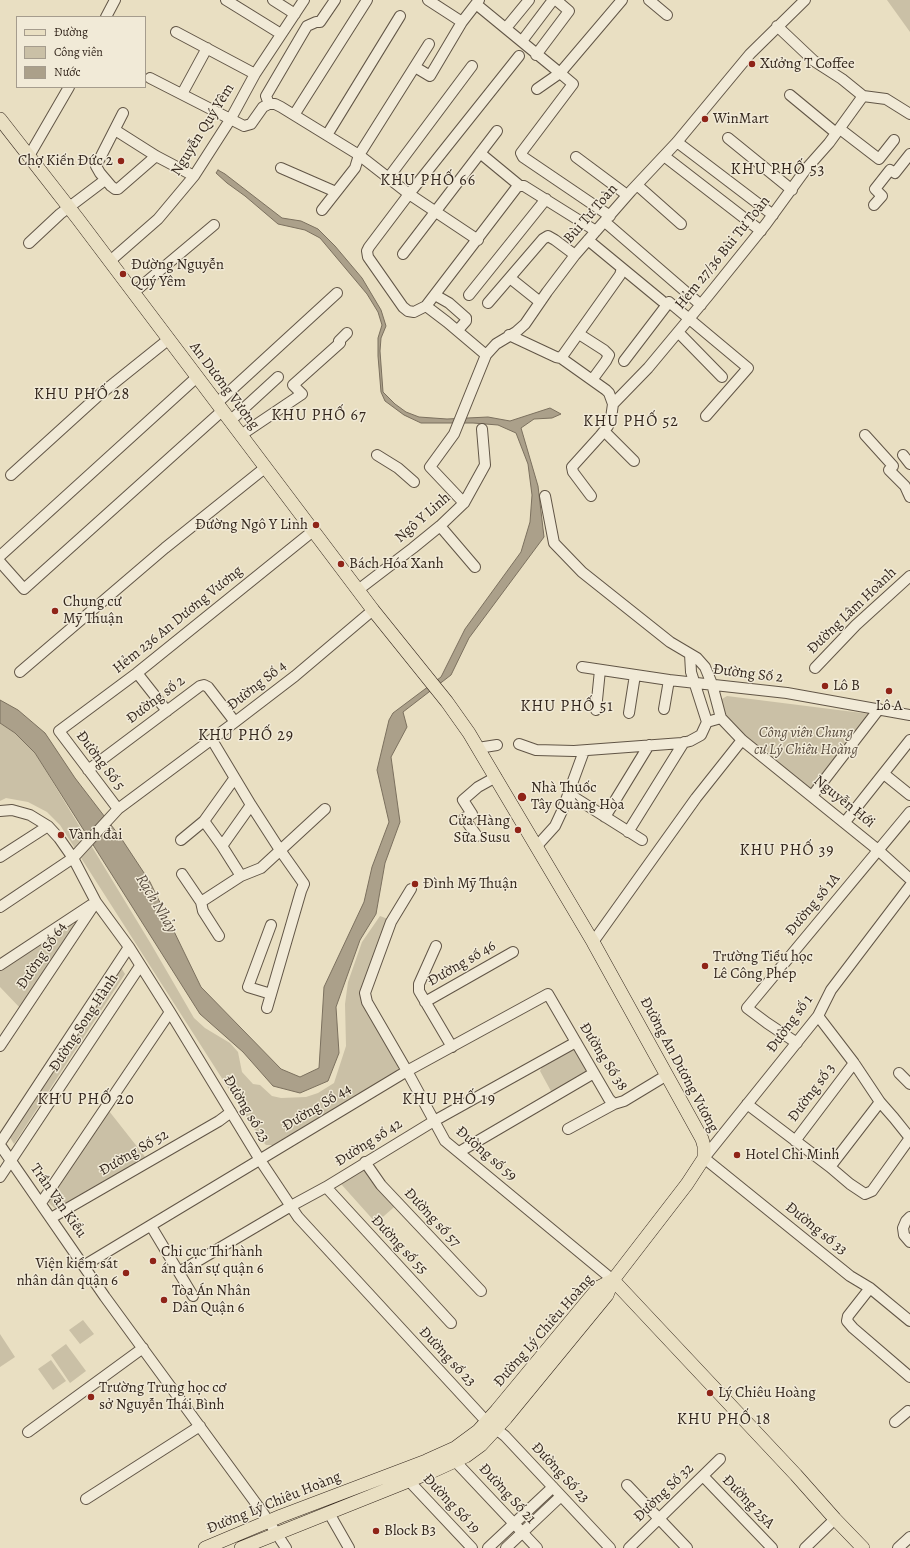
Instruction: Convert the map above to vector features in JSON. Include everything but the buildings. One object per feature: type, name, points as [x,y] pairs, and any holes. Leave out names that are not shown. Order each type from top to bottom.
[{"type":"main road","name":"An Dương Vương","points":[[0,119],[110,261],[240,435],[266,467],[421,672]]},
{"type":"main road","name":"Đường An Dương Vương","points":[[421,672],[447,702],[478,748],[593,942],[702,1139],[704,1146],[704,1158]]},
{"type":"main road","points":[[704,1158],[687,1184],[614,1280],[796,1475],[834,1519],[863,1548]]},
{"type":"main road","name":"Đường Lý Chiêu Hoàng","points":[[205,1548],[269,1521],[446,1453],[467,1440],[486,1421],[599,1287],[614,1280]]},
{"type":"main road","name":"Đường Lý Chiêu Hoàng","points":[[241,1548],[409,1481],[455,1461],[475,1450],[496,1430],[608,1295],[614,1280]]},
{"type":"street","points":[[107,16],[115,0]]},
{"type":"street","points":[[226,0],[281,34]]},
{"type":"street","points":[[273,0],[295,14]]},
{"type":"street","name":"Nguyễn Quý Yêm","points":[[110,261],[158,218],[194,176],[230,120],[255,74],[304,0]]},
{"type":"street","points":[[269,104],[266,96],[307,26],[320,22],[335,0]]},
{"type":"street","points":[[294,115],[367,0]]},
{"type":"street","points":[[428,0],[462,22]]},
{"type":"street","points":[[506,28],[529,0]]},
{"type":"street","points":[[522,41],[553,0]]},
{"type":"street","points":[[536,55],[569,11],[556,0]]},
{"type":"street","points":[[537,89],[560,73],[622,0]]},
{"type":"street","points":[[649,0],[667,15]]},
{"type":"street","name":"Bùi Tư Toàn","points":[[464,503],[430,467],[457,427],[486,355],[496,344],[525,324],[575,255],[677,142],[750,54],[804,0]]},
{"type":"street","points":[[415,66],[430,76],[462,22],[478,2],[536,55],[573,84],[521,153],[523,157],[607,219],[701,305]]},
{"type":"street","points":[[327,135],[400,16]]},
{"type":"street","points":[[778,26],[814,61],[842,79],[863,96],[886,99],[910,114]]},
{"type":"street","points":[[176,32],[255,74]]},
{"type":"street","points":[[322,210],[354,168],[359,155],[429,44]]},
{"type":"street","points":[[182,94],[207,48]]},
{"type":"street","points":[[519,56],[409,194],[367,251],[368,257],[403,307],[408,311],[414,312],[426,306],[478,240],[517,187],[520,186]]},
{"type":"street","points":[[389,177],[472,66]]},
{"type":"street","points":[[150,78],[244,126],[251,124],[263,107],[269,104],[276,104],[359,155],[409,194],[478,240]]},
{"type":"street","points":[[28,156],[68,88]]},
{"type":"street","points":[[790,94],[838,131],[878,159],[894,140]]},
{"type":"street","name":"Hẻm 27/36 Bùi Tư Toàn","points":[[613,404],[648,368],[701,305],[773,216],[863,96]]},
{"type":"street","points":[[124,113],[96,166],[105,180],[115,189],[118,189],[156,156]]},
{"type":"street","points":[[115,130],[156,156],[194,176]]},
{"type":"street","points":[[403,254],[497,131]]},
{"type":"street","points":[[728,138],[792,190]]},
{"type":"street","points":[[677,142],[773,216]]},
{"type":"street","points":[[480,153],[520,186],[524,186],[546,199],[596,231]]},
{"type":"street","points":[[874,205],[882,196],[875,189],[890,170],[895,173],[910,154]]},
{"type":"street","points":[[664,156],[761,231]]},
{"type":"street","points":[[576,157],[627,196]]},
{"type":"street","points":[[281,168],[336,192]]},
{"type":"street","points":[[29,243],[69,208],[105,180]]},
{"type":"street","points":[[637,185],[681,224]]},
{"type":"street","points":[[469,295],[546,199]]},
{"type":"street","points":[[133,293],[214,225]]},
{"type":"street","points":[[488,303],[543,239],[548,236],[575,255]]},
{"type":"street","points":[[588,240],[662,301]]},
{"type":"street","points":[[561,358],[620,275],[622,268]]},
{"type":"street","points":[[510,278],[540,302]]},
{"type":"street","points":[[0,562],[24,589],[223,412],[337,293]]},
{"type":"street","points":[[435,294],[449,303],[466,318],[466,321],[458,330]]},
{"type":"street","points":[[624,361],[669,302],[748,368],[706,416]]},
{"type":"street","points":[[426,306],[458,330],[486,355]]},
{"type":"street","points":[[678,332],[722,377]]},
{"type":"street","points":[[240,435],[302,394],[293,385],[340,343],[339,341],[347,333]]},
{"type":"street","points":[[579,334],[604,350],[608,356],[592,380]]},
{"type":"street","points":[[509,335],[556,358],[561,358],[606,390],[613,404],[611,418],[604,431],[592,446],[572,466],[572,470],[591,496]]},
{"type":"street","points":[[11,475],[98,396],[169,339]]},
{"type":"street","points":[[0,556],[197,377]]},
{"type":"street","points":[[223,412],[278,377]]},
{"type":"street","name":"Ngô Y Linh","points":[[358,590],[440,526],[464,503],[485,465],[482,429]]},
{"type":"street","points":[[604,431],[634,461]]},
{"type":"street","points":[[865,435],[905,486],[910,497]]},
{"type":"street","points":[[377,455],[398,468],[414,482]]},
{"type":"street","points":[[903,455],[910,464]]},
{"type":"street","points":[[20,672],[164,548],[266,467]]},
{"type":"street","name":"Nguyễn Hới","points":[[544,496],[554,543],[582,572],[670,642],[697,658],[705,667],[712,684],[721,718],[742,740],[845,822],[910,879]]},
{"type":"street","points":[[440,526],[475,567]]},
{"type":"street","name":"Hẻm 236 An Dương Vương","points":[[59,731],[137,673],[313,531]]},
{"type":"street","name":"Đường Lâm Hoành","points":[[815,668],[856,625],[910,576]]},
{"type":"street","name":"Đường Số 4","points":[[0,907],[73,858],[115,811],[212,740],[295,676],[374,610]]},
{"type":"street","points":[[519,744],[536,750],[584,751],[690,741],[701,735],[707,722],[691,672],[690,654]]},
{"type":"street","name":"Đường Số 2","points":[[582,667],[669,680],[787,693],[910,715]]},
{"type":"street","points":[[596,710],[600,670]]},
{"type":"street","points":[[137,673],[167,711]]},
{"type":"street","points":[[629,713],[635,675]]},
{"type":"street","points":[[664,709],[669,680]]},
{"type":"street","name":"Đường số 2","points":[[88,770],[200,686],[204,685],[208,687],[235,722]]},
{"type":"street","points":[[812,796],[879,709]]},
{"type":"street","points":[[707,722],[721,718]]},
{"type":"street","name":"Đường Số 5","points":[[59,731],[88,770],[115,811]]},
{"type":"street","points":[[212,740],[234,779],[304,884],[267,1008]]},
{"type":"street","points":[[593,942],[696,798],[742,740]]},
{"type":"street","points":[[845,822],[910,740]]},
{"type":"street","points":[[628,832],[684,742]]},
{"type":"street","points":[[478,748],[497,745]]},
{"type":"street","points":[[605,817],[649,745]]},
{"type":"street","points":[[536,847],[555,826],[584,751]]},
{"type":"street","points":[[884,774],[910,795]]},
{"type":"street","points":[[477,836],[464,818],[472,814],[463,800],[478,787],[496,777]]},
{"type":"street","points":[[181,840],[204,821],[234,779]]},
{"type":"street","points":[[568,794],[642,840]]},
{"type":"street","points":[[222,846],[251,805]]},
{"type":"street","points":[[201,902],[241,876],[262,868],[325,809]]},
{"type":"street","name":"Đường số 23","points":[[0,811],[12,810],[21,812],[40,820],[59,838],[73,858],[96,902],[128,947],[170,1012],[260,1160],[291,1206],[309,1230],[486,1421]]},
{"type":"street","name":"Đường số 1A","points":[[797,1043],[747,1008],[910,812]]},
{"type":"street","points":[[204,821],[241,876]]},
{"type":"street","points":[[0,857],[48,826]]},
{"type":"street","points":[[182,874],[201,902],[203,911],[219,936]]},
{"type":"street","name":"Đường số 1","points":[[704,1158],[818,1016],[831,990],[910,886]]},
{"type":"street","name":"Đường số 59","points":[[411,889],[390,922],[365,993],[368,1002],[445,1141],[614,1280]]},
{"type":"street","points":[[0,965],[96,902]]},
{"type":"street","name":"Đường Số 64","points":[[0,1046],[96,902]]},
{"type":"street","points":[[271,925],[248,987],[271,994]]},
{"type":"street","points":[[436,946],[419,984],[419,991],[452,1047]]},
{"type":"street","name":"Đường Song Hành","points":[[0,1144],[128,947]]},
{"type":"street","name":"Đường số 46","points":[[425,1002],[513,952]]},
{"type":"street","name":"Đường Song Hành","points":[[0,1177],[140,966]]},
{"type":"street","name":"Đường Số 44","points":[[85,1265],[407,1071],[548,994]]},
{"type":"street","name":"Đường Số 38","points":[[548,994],[609,1098],[614,1104],[624,1101],[667,1075]]},
{"type":"street","points":[[41,1203],[170,1012]]},
{"type":"street","points":[[747,1104],[850,1184],[865,1194],[872,1191],[910,1138],[880,1102],[854,1063],[818,1016]]},
{"type":"street","name":"Đường số 42","points":[[179,1272],[326,1187],[434,1121],[576,1042]]},
{"type":"street","name":"Đường số 3","points":[[795,1141],[854,1063]]},
{"type":"street","points":[[459,1152],[594,1073]]},
{"type":"street","points":[[899,1073],[910,1084]]},
{"type":"street","points":[[830,1167],[880,1102]]},
{"type":"street","points":[[568,1129],[614,1104]]},
{"type":"street","name":"Đường Số 52","points":[[51,1218],[219,1121],[231,1112]]},
{"type":"street","name":"Trần Văn Kiểu","points":[[0,1144],[105,1296],[269,1521],[286,1548]]},
{"type":"street","name":"Đường số 33","points":[[704,1158],[850,1276],[870,1288],[910,1321]]},
{"type":"street","name":"Đường số 57","points":[[365,1162],[381,1185],[481,1291]]},
{"type":"street","name":"Đường số 55","points":[[326,1187],[451,1323]]},
{"type":"street","points":[[910,1217],[906,1221],[903,1228],[904,1235],[910,1242]]},
{"type":"street","points":[[151,1226],[193,1296]]},
{"type":"street","points":[[870,1288],[848,1316],[847,1321],[853,1328],[910,1377]]},
{"type":"street","points":[[28,1432],[143,1348]]},
{"type":"street","points":[[895,1422],[909,1411]]},
{"type":"street","name":"Đường Số 23","points":[[486,1421],[505,1436],[610,1548]]},
{"type":"street","points":[[86,1499],[200,1426]]},
{"type":"street","name":"Đường Số 32","points":[[629,1548],[720,1459]]},
{"type":"street","name":"Đường Số 21","points":[[455,1461],[536,1548]]},
{"type":"street","name":"Đường 25A","points":[[703,1476],[772,1548]]},
{"type":"street","name":"Đường Số 19","points":[[409,1481],[472,1548]]},
{"type":"street","points":[[627,1485],[687,1548]]},
{"type":"street","points":[[488,1548],[553,1487]]},
{"type":"street","points":[[506,1548],[561,1496]]},
{"type":"street","points":[[329,1513],[349,1548]]},
{"type":"street","points":[[805,1548],[834,1519]]},
{"type":"street","points":[[898,1548],[910,1537]]},
{"type":"green space","points":[[887,0],[910,0],[910,32]]},
{"type":"green space","name":"Công viên Chung cư Lý Chiêu Hoàng","points":[[727,696],[870,714],[811,791],[806,790],[725,717],[720,703],[722,699]]},
{"type":"green space","points":[[0,723],[15,733],[35,753],[151,944],[194,1018],[205,1028],[230,1043],[238,1052],[242,1072],[253,1084],[260,1085],[272,1096],[281,1098],[306,1097],[318,1093],[334,1083],[346,1046],[345,1004],[348,982],[362,942],[380,916],[388,919],[360,998],[400,1065],[396,1073],[273,1145],[266,1145],[60,825],[47,812],[28,802],[6,798],[0,801]]},
{"type":"green space","points":[[73,924],[77,927],[21,1009],[0,987],[0,970]]},
{"type":"green space","points":[[120,966],[125,974],[14,1144],[9,1136]]},
{"type":"green space","points":[[572,1049],[576,1050],[587,1070],[586,1074],[552,1093],[540,1071],[542,1067]]},
{"type":"green space","points":[[109,1111],[146,1158],[56,1209],[48,1202],[50,1198]]},
{"type":"green space","points":[[369,1164],[401,1201],[376,1223],[341,1184]]},
{"type":"green space","points":[[83,1320],[94,1334],[80,1344],[69,1330]]},
{"type":"green space","points":[[0,1334],[15,1357],[0,1367]]},
{"type":"green space","points":[[66,1344],[86,1371],[70,1383],[51,1355]]},
{"type":"green space","points":[[51,1360],[66,1381],[53,1390],[38,1369]]},
{"type":"water","name":"Rạch Nhảy","points":[[218,170],[282,218],[301,221],[318,229],[335,246],[362,278],[381,310],[386,326],[381,338],[380,351],[383,392],[406,412],[419,417],[447,419],[488,417],[510,421],[550,408],[561,414],[552,418],[534,419],[521,428],[538,486],[544,537],[469,638],[451,675],[403,712],[407,727],[391,757],[400,822],[385,863],[376,914],[360,940],[336,1007],[339,1053],[328,1081],[300,1093],[273,1086],[243,1052],[200,1014],[35,753],[15,733],[0,723],[0,700],[18,710],[45,733],[75,778],[121,838],[150,882],[201,987],[281,1069],[300,1077],[319,1068],[324,987],[364,902],[372,867],[389,822],[377,770],[389,720],[393,713],[441,677],[465,629],[521,552],[530,522],[532,495],[528,464],[516,433],[498,425],[473,423],[421,423],[404,415],[385,401],[381,392],[378,356],[378,338],[382,325],[378,312],[367,294],[320,238],[305,230],[278,224],[227,183],[216,173]]},
{"type":"place","name":"Xưởng T Coffee","points":[[752,64]]},
{"type":"place","name":"WinMart","points":[[705,119]]},
{"type":"place","name":"Chợ Kiến Đức 2","points":[[121,161]]},
{"type":"place","name":"Đường Nguyễn Quý Yêm","points":[[123,274]]},
{"type":"place","name":"Đường Ngô Y Linh","points":[[316,525]]},
{"type":"place","name":"Bách Hóa Xanh","points":[[341,564]]},
{"type":"place","name":"Chung cư Mỹ Thuận","points":[[55,611]]},
{"type":"place","name":"Lô B","points":[[825,686]]},
{"type":"place","name":"Lô A","points":[[889,691]]},
{"type":"place","name":"Nhà Thuốc Tây Quàng Hòa","points":[[522,797]]},
{"type":"place","name":"Cửa Hàng Sữa Susu","points":[[518,830]]},
{"type":"place","name":"Vành đai","points":[[61,835]]},
{"type":"place","name":"Đình Mỹ Thuận","points":[[415,884]]},
{"type":"place","name":"Trường Tiểu học Lê Công Phép","points":[[705,966]]},
{"type":"place","name":"Hotel Chi Minh","points":[[737,1155]]},
{"type":"place","name":"Chi cục Thi hành án dân sự quận 6","points":[[153,1261]]},
{"type":"place","name":"Viện kiểm sát nhân dân quận 6","points":[[126,1273]]},
{"type":"place","name":"Tòa Án Nhân Dân Quận 6","points":[[164,1300]]},
{"type":"place","name":"Lý Chiêu Hoàng","points":[[710,1393]]},
{"type":"place","name":"Trường Trung học cơ sở Nguyễn Thái Bình","points":[[91,1397]]},
{"type":"place","name":"Block B3","points":[[376,1531]]},
{"type":"district","name":"KHU PHỐ 53","points":[[778,170]]},
{"type":"district","name":"KHU PHỐ 66","points":[[428,181]]},
{"type":"district","name":"KHU PHỐ 28","points":[[82,395]]},
{"type":"district","name":"KHU PHỐ 67","points":[[319,416]]},
{"type":"district","name":"KHU PHỐ 52","points":[[631,422]]},
{"type":"district","name":"KHU PHỐ 51","points":[[567,707]]},
{"type":"district","name":"KHU PHỐ 29","points":[[246,736]]},
{"type":"district","name":"KHU PHỐ 39","points":[[787,851]]},
{"type":"district","name":"KHU PHỐ 20","points":[[86,1100]]},
{"type":"district","name":"KHU PHỐ 19","points":[[449,1100]]},
{"type":"district","name":"KHU PHỐ 18","points":[[724,1420]]}]
